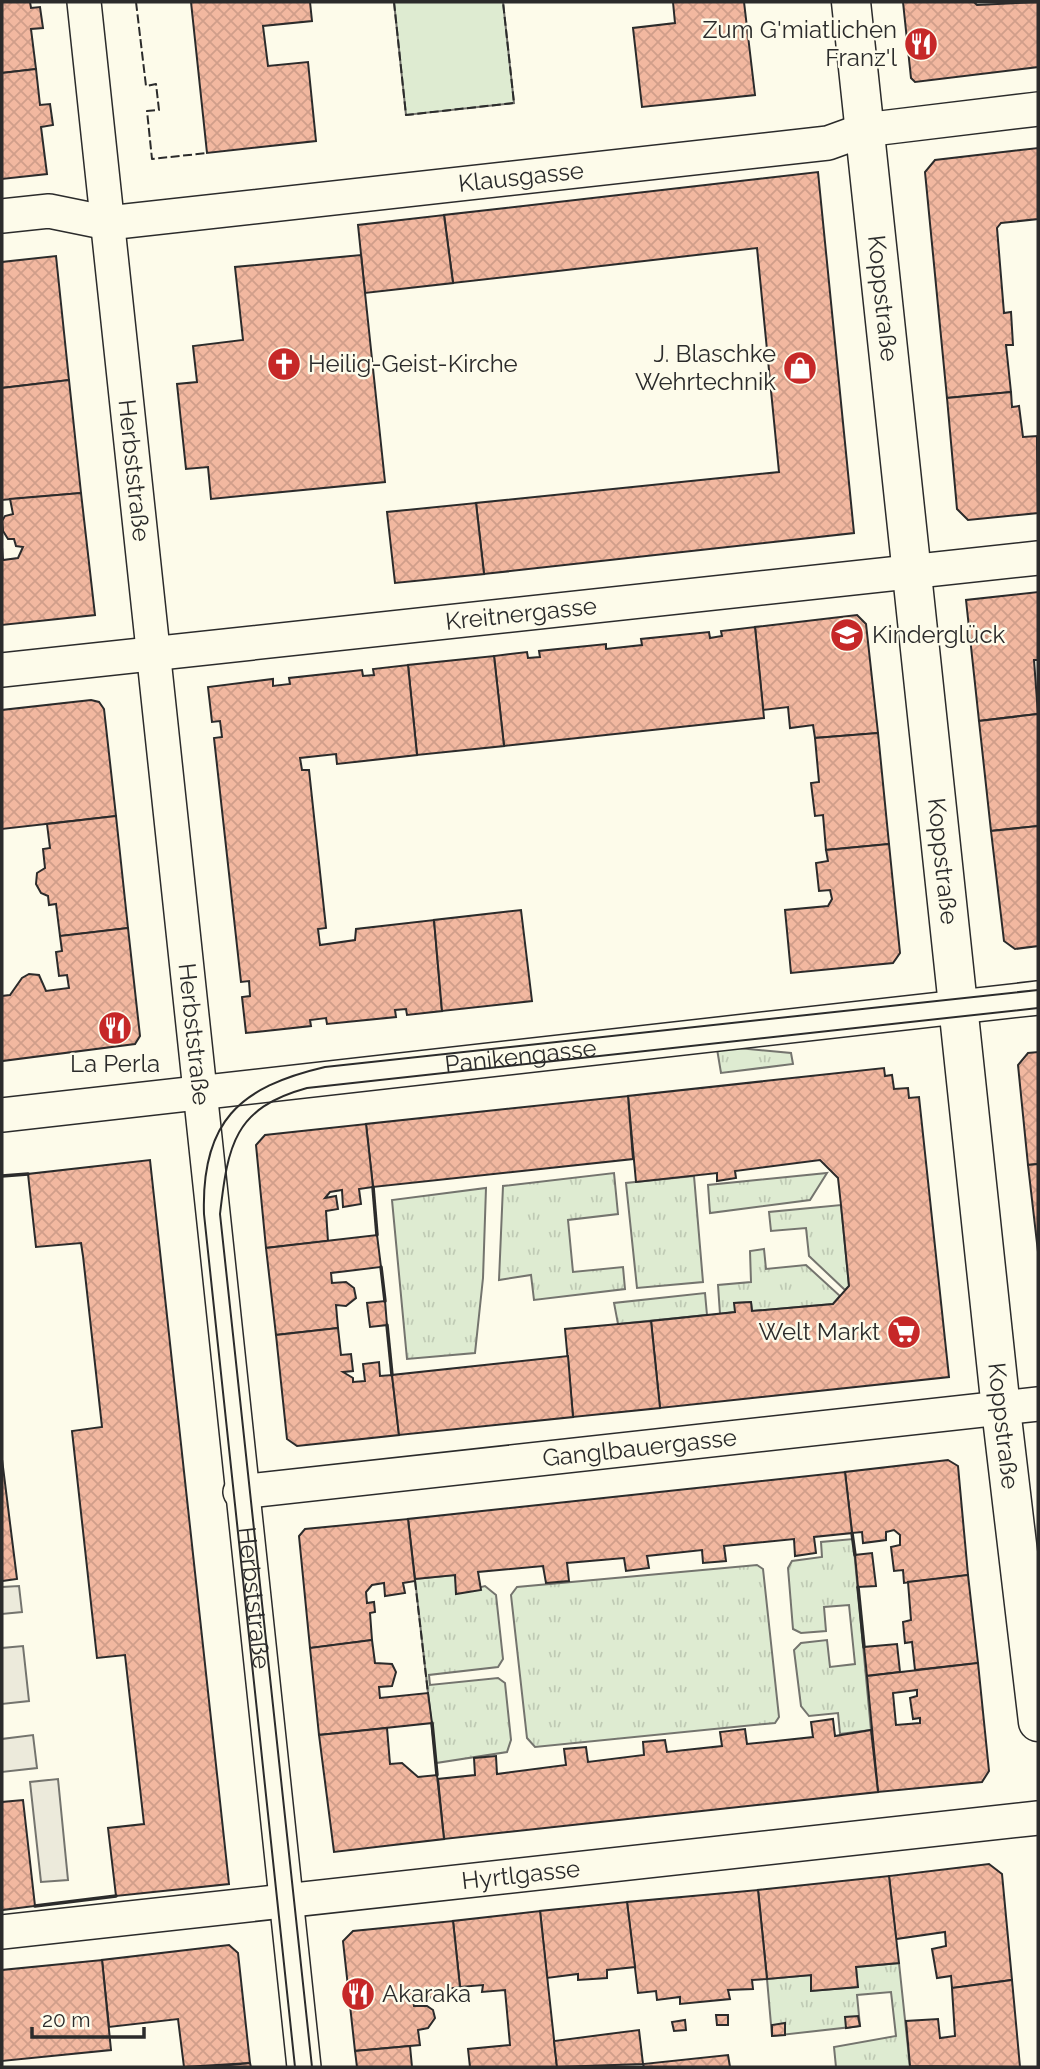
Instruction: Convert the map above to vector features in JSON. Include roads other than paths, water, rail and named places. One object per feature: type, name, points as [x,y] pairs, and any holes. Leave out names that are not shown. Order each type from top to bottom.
[{"type":"main road","name":"Koppstraße","points":[[851,2],[914,572],[1001,1409],[1038,1722]]},
{"type":"street","name":"Herbststraße","points":[[84,2],[201,1094],[240,1492],[304,2067]]},
{"type":"street","name":"Klausgasse","points":[[2,216],[49,211],[108,223],[828,143],[864,130],[1038,109]]},
{"type":"street","name":"Kreitnergasse","points":[[2,670],[1038,558]]},
{"type":"street","name":"Panikengasse","points":[[2,1115],[1038,998]]},
{"type":"street","name":"Ganglbauergasse","points":[[240,1492],[1038,1405]]},
{"type":"street","name":"Hyrtlgasse","points":[[2,1932],[1038,1818]]},
{"type":"tram line","points":[[295,2067],[204,1214],[205,1182],[218,1132],[231,1114],[248,1098],[269,1085],[325,1067],[1038,990]]},
{"type":"tram line","points":[[312,2067],[220,1214],[227,1168],[239,1133],[250,1118],[264,1106],[307,1088],[1038,1008]]},
{"type":"place","name":"Zum G'miatlichen Franz'l","points":[[921,44]]},
{"type":"place","name":"Heilig-Geist-Kirche","points":[[284,364]]},
{"type":"place","name":"J. Blaschke Wehrtechnik","points":[[800,368]]},
{"type":"place","name":"Kinderglück","points":[[847,635]]},
{"type":"place","name":"La Perla","points":[[115,1028]]},
{"type":"place","name":"Welt Markt","points":[[904,1332]]},
{"type":"place","name":"Akaraka","points":[[358,1994]]}]
